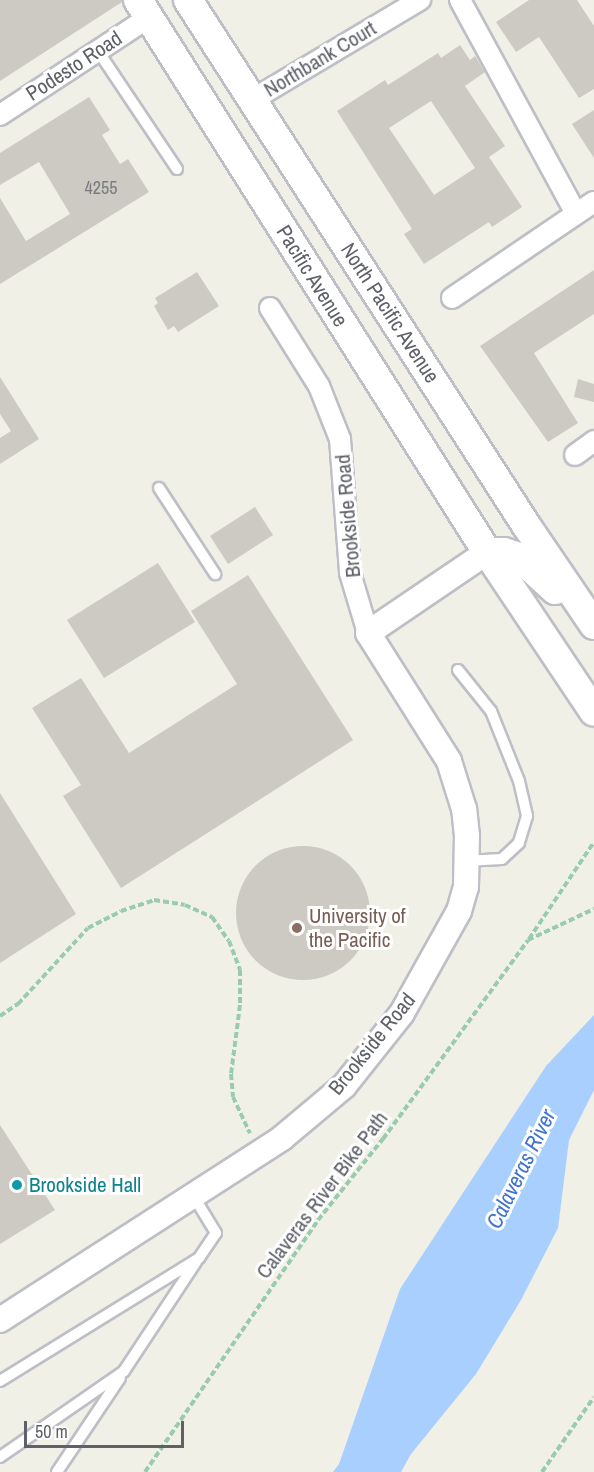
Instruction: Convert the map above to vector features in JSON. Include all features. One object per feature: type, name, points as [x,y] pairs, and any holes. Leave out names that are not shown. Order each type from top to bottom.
[{"type":"main road","name":"North Pacific Avenue","points":[[188,0],[594,625]]},
{"type":"main road","points":[[143,9],[213,93],[229,99],[252,100]]},
{"type":"main road","name":"Pacific Avenue","points":[[143,9],[487,552]]},
{"type":"main road","points":[[487,552],[504,552],[534,568],[594,631]]},
{"type":"main road","points":[[487,552],[594,712]]},
{"type":"street","name":"Northbank Court","points":[[252,100],[420,0]]},
{"type":"street","points":[[460,0],[576,214]]},
{"type":"street","name":"Podesto Road","points":[[0,114],[98,51],[143,9]]},
{"type":"street","points":[[452,298],[594,202]]},
{"type":"street","name":"Brookside Road","points":[[0,1320],[262,1151],[344,1086],[402,1013],[459,911],[469,861],[464,809],[449,761],[368,633],[350,573],[340,439],[319,386],[270,308]]},
{"type":"street","points":[[575,455],[594,441]]},
{"type":"street","points":[[368,633],[487,552]]},
{"type":"lane","points":[[98,51],[177,169]]},
{"type":"lane","points":[[159,488],[215,574]]},
{"type":"lane","points":[[458,670],[491,711],[519,781],[527,816],[519,843],[502,859],[469,861]]},
{"type":"lane","points":[[57,1472],[216,1233],[194,1197]]},
{"type":"lane","points":[[0,1382],[199,1258]]},
{"type":"lane","points":[[0,1457],[124,1371]]},
{"type":"path","name":"Calaveras River Bike Path","points":[[145,1472],[318,1221],[383,1139],[528,940],[594,842]]},
{"type":"path","points":[[0,1016],[18,1004],[88,928],[121,911],[154,900],[185,905],[212,917],[228,941],[240,970],[240,1005],[231,1074],[233,1097],[242,1119],[262,1151]]},
{"type":"path","name":"Calaveras River Bike Path","points":[[528,940],[594,909]]},
{"type":"path","points":[[542,1472],[594,1397]]},
{"type":"water","name":"Calaveras River","points":[[594,1015],[594,1090],[569,1140],[558,1228],[521,1300],[476,1374],[411,1454],[401,1472],[333,1472],[339,1464],[400,1289],[546,1066]]},
{"type":"building","points":[[0,0],[122,0],[122,2],[0,81]]},
{"type":"building","points":[[529,0],[577,0],[594,26],[594,89],[579,98],[539,37],[516,52],[496,22]]},
{"type":"building","points":[[460,45],[470,60],[475,56],[485,72],[465,86],[505,146],[489,157],[522,207],[492,227],[489,222],[424,264],[404,234],[412,229],[337,111],[385,80],[388,85],[438,53],[441,58]],"holes":[[[431,101],[475,168],[434,195],[389,128]]]},
{"type":"building","points":[[89,97],[110,130],[102,135],[120,164],[128,159],[149,192],[0,284],[0,198],[26,241],[70,214],[39,162],[0,185],[0,153]]},
{"type":"building","points":[[594,110],[594,158],[572,124]]},
{"type":"building","points":[[594,270],[594,314],[534,353],[578,423],[548,442],[480,346]]},
{"type":"building","points":[[197,272],[219,306],[178,332],[174,326],[168,330],[154,306],[158,303],[155,298]]},
{"type":"building","points":[[0,377],[39,439],[0,464],[0,438],[11,431],[0,414]]},
{"type":"building","points":[[578,379],[594,384],[594,402],[574,397]]},
{"type":"building","points":[[255,507],[273,535],[228,564],[210,536]]},
{"type":"building","points":[[158,563],[195,622],[104,678],[67,620]]},
{"type":"building","points":[[248,575],[353,740],[121,888],[63,796],[81,785],[32,708],[81,678],[129,753],[237,684],[191,611]]},
{"type":"building","points":[[0,793],[76,914],[0,963]]},
{"type":"building","points":[[303,846],[329,851],[350,866],[365,887],[370,913],[365,939],[350,960],[329,975],[303,980],[277,975],[256,960],[241,939],[236,913],[241,887],[256,866],[277,851]]},
{"type":"building","name":"Brookside Hall","points":[[0,1125],[55,1210],[0,1244]]},
{"type":"place","name":"University of the Pacific","points":[[297,928]]},
{"type":"place","name":"Brookside Hall","points":[[17,1185]]}]
